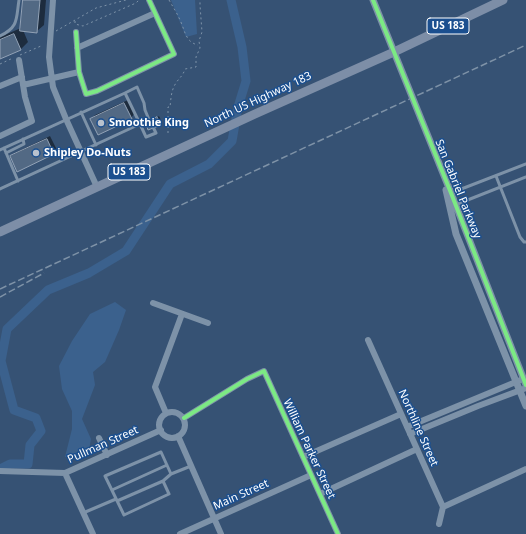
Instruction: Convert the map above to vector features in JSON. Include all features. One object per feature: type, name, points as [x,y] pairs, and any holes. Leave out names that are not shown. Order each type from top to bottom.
[{"type":"main road","name":"North US Highway 183","points":[[0,232],[255,114],[394,52],[503,0]]},
{"type":"street","points":[[53,0],[49,57],[53,87],[97,187]]},
{"type":"street","points":[[76,32],[79,72],[86,94],[97,91],[174,54],[149,0]]},
{"type":"street","name":"San Gabriel Parkway","points":[[373,0],[456,205],[523,384],[526,406]]},
{"type":"street","points":[[77,48],[155,13]]},
{"type":"street","points":[[0,136],[32,121],[23,85],[19,60]]},
{"type":"street","points":[[23,85],[79,72]]},
{"type":"street","points":[[0,86],[22,76]]},
{"type":"street","name":"San Gabriel Parkway","points":[[441,170],[456,234],[523,384]]},
{"type":"street","points":[[153,303],[208,323]]},
{"type":"street","points":[[166,413],[154,387],[182,314]]},
{"type":"street","name":"Northline Street","points":[[368,340],[442,507]]},
{"type":"street","name":"William Parker Street","points":[[184,418],[248,379],[264,371],[338,534]]},
{"type":"street","points":[[410,434],[478,406],[523,384]]},
{"type":"street","points":[[407,427],[523,384]]},
{"type":"street","points":[[174,412],[184,418],[184,432],[178,436],[168,437],[160,430],[160,419],[166,413],[174,412]]},
{"type":"street","points":[[303,457],[401,414]]},
{"type":"street","name":"Pullman Street","points":[[0,471],[52,474],[65,473],[160,430]]},
{"type":"street","points":[[178,436],[221,534]]},
{"type":"street","points":[[100,438],[107,455]]},
{"type":"street","points":[[320,494],[417,449]]},
{"type":"street","points":[[439,524],[442,507],[526,470]]},
{"type":"street","points":[[65,473],[93,534]]},
{"type":"street","name":"Main Street","points":[[180,534],[311,475]]},
{"type":"lane","points":[[0,36],[11,31],[16,22],[19,0]]},
{"type":"lane","points":[[0,150],[137,87],[144,102],[145,110],[150,122]]},
{"type":"lane","points":[[125,93],[146,137],[156,133],[153,127]]},
{"type":"lane","points":[[82,112],[96,145]]},
{"type":"lane","points":[[0,189],[140,124]]},
{"type":"lane","points":[[6,153],[24,144],[23,139]]},
{"type":"lane","points":[[4,148],[18,181]]},
{"type":"lane","points":[[451,193],[526,164]]},
{"type":"lane","points":[[496,176],[520,237],[524,242],[526,242]]},
{"type":"lane","points":[[456,205],[526,177]]},
{"type":"lane","points":[[163,481],[169,494],[124,515],[105,476],[161,452],[171,474]]},
{"type":"lane","points":[[112,490],[166,465]]},
{"type":"lane","points":[[83,513],[163,481],[171,474],[191,466]]},
{"type":"path","points":[[56,31],[96,8],[126,0]]},
{"type":"path","points":[[74,20],[75,24],[83,26],[136,3],[139,0]]},
{"type":"path","points":[[169,0],[179,19],[184,34],[192,43],[199,45]]},
{"type":"path","points":[[168,132],[168,107],[170,107],[173,88],[176,82],[182,77],[185,69],[196,67],[196,57],[200,48],[199,45],[202,32],[200,0]]},
{"type":"water","points":[[171,0],[195,0],[197,34],[186,37]]},
{"type":"water","points":[[115,302],[126,310],[105,362],[93,372],[95,385],[82,419],[91,439],[89,450],[73,457],[65,457],[72,429],[72,411],[62,389],[59,366],[72,341],[90,314]]},
{"type":"building","points":[[23,0],[40,0],[37,33],[20,31]]},
{"type":"building","points":[[14,34],[21,50],[0,59],[0,40]]},
{"type":"building","points":[[124,103],[132,119],[98,135],[90,119]]},
{"type":"building","points":[[157,117],[161,125],[148,130],[146,124]]},
{"type":"building","points":[[47,139],[54,154],[17,172],[10,156]]},
{"type":"waterway","points":[[0,469],[10,464],[28,464],[30,445],[41,431],[36,418],[14,410],[1,361],[7,329],[48,290],[89,273],[126,251],[170,184],[209,164],[232,141],[238,107],[246,81],[242,47],[231,0]]},
{"type":"railway","points":[[0,289],[526,45]]},
{"type":"railway","points":[[0,297],[44,273]]},
{"type":"cycle path","points":[[76,32],[79,72],[86,94],[97,91],[174,54],[149,0]]},
{"type":"cycle path","points":[[373,0],[451,193],[526,385]]},
{"type":"cycle path","points":[[184,418],[247,379],[264,371],[338,534]]},
{"type":"place","name":"Smoothie King","points":[[101,123]]},
{"type":"place","name":"Shipley Do-Nuts","points":[[36,153]]}]
